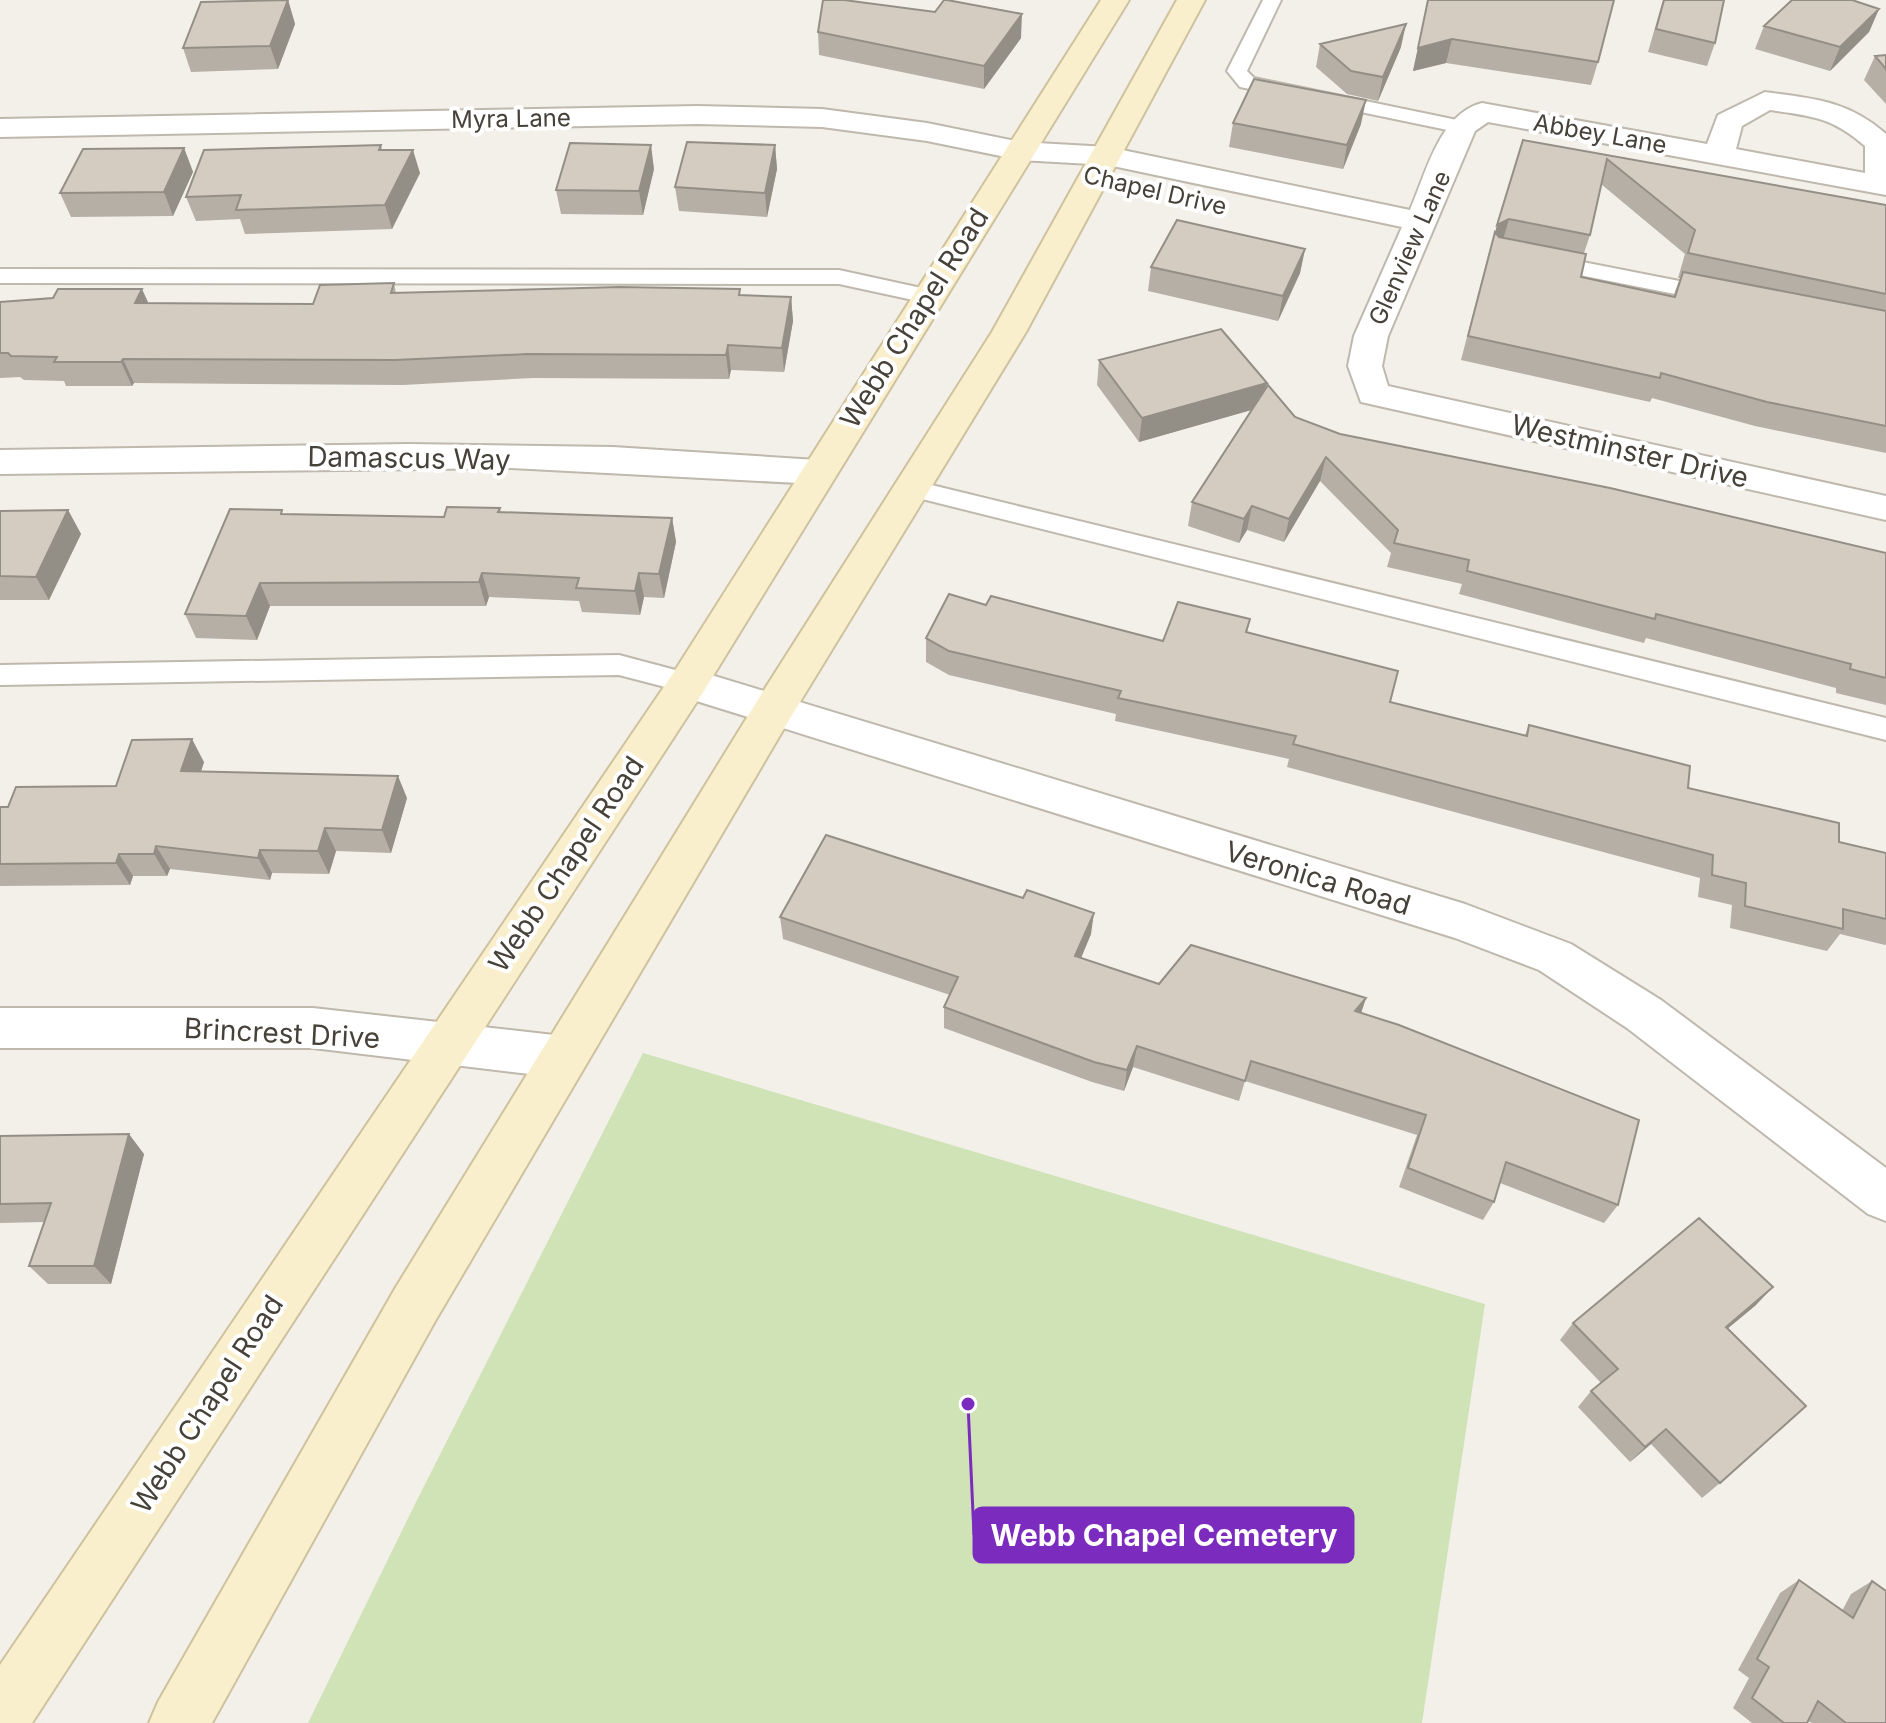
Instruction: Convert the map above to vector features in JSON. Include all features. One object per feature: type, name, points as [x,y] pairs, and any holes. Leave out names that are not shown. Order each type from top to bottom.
[{"type":"main road","name":"Webb Chapel Road","points":[[0,1718],[445,1044],[688,683],[927,296],[1115,0]]},
{"type":"main road","points":[[179,1723],[415,1305],[774,709],[1009,332],[1191,0]]},
{"type":"street","name":"Abbey Lane","points":[[1472,119],[1719,156],[1883,186],[1880,144],[1852,119],[1812,107],[1765,101],[1740,114],[1728,121],[1719,156]]},
{"type":"street","name":"Myra Lane","points":[[0,128],[697,115],[822,118],[927,132],[1020,151]]},
{"type":"street","name":"Glenview Lane","points":[[1373,394],[1365,366],[1371,336],[1472,119]]},
{"type":"street","name":"Chapel Drive","points":[[1020,151],[1416,235]]},
{"type":"street","name":"Westminster Drive","points":[[1373,394],[1886,508]]},
{"type":"street","name":"Damascus Way","points":[[0,462],[278,456],[651,460],[817,472]]},
{"type":"street","name":"Veronica Road","points":[[688,683],[1465,923],[1555,957],[1644,1014],[1886,1198]]},
{"type":"street","name":"Brincrest Drive","points":[[0,1028],[313,1028],[563,1057]]},
{"type":"lane","points":[[1272,0],[1237,71],[1247,83],[1472,119]]},
{"type":"lane","points":[[1515,256],[1734,299]]},
{"type":"lane","points":[[0,276],[839,277],[927,296]]},
{"type":"lane","points":[[911,488],[1886,729]]},
{"type":"lane","points":[[0,675],[619,665],[688,683]]},
{"type":"green space","points":[[643,1053],[1485,1304],[1422,1723],[308,1723]]},
{"type":"building","points":[[288,0],[270,46],[183,48],[201,2]]},
{"type":"building","points":[[823,0],[935,12],[947,0],[1022,14],[984,66],[818,32]]},
{"type":"building","points":[[1428,0],[1614,0],[1598,62],[1452,39],[1418,48]]},
{"type":"building","points":[[1664,0],[1724,0],[1715,43],[1656,29]]},
{"type":"building","points":[[1792,0],[1852,0],[1879,9],[1840,47],[1764,26]]},
{"type":"building","points":[[1406,24],[1383,77],[1351,71],[1320,44]]},
{"type":"building","points":[[1886,55],[1886,69],[1875,56]]},
{"type":"building","points":[[1254,79],[1366,100],[1347,145],[1233,123]]},
{"type":"building","points":[[1523,140],[1886,205],[1886,294],[1688,253],[1695,230],[1607,159],[1590,235],[1509,219],[1497,225]]},
{"type":"building","points":[[687,142],[775,145],[765,193],[675,187]]},
{"type":"building","points":[[570,143],[651,145],[639,191],[556,190]]},
{"type":"building","points":[[381,145],[379,150],[413,150],[385,205],[236,210],[241,195],[186,197],[204,150]]},
{"type":"building","points":[[184,148],[164,192],[60,193],[83,149]]},
{"type":"building","points":[[1177,220],[1305,249],[1283,296],[1151,267]]},
{"type":"building","points":[[1495,232],[1499,237],[1586,254],[1581,277],[1675,297],[1683,272],[1886,311],[1886,426],[1767,402],[1661,373],[1660,378],[1468,336]]},
{"type":"building","points":[[394,283],[391,293],[620,287],[740,289],[739,295],[791,297],[782,348],[728,345],[726,355],[528,354],[395,360],[123,359],[121,362],[54,362],[57,357],[0,353],[0,302],[53,298],[58,289],[142,289],[135,303],[313,304],[320,285]]},
{"type":"building","points":[[1221,329],[1267,383],[1142,418],[1099,360]]},
{"type":"building","points":[[1268,385],[1295,417],[1340,434],[1610,488],[1886,553],[1886,678],[1850,669],[1851,664],[1656,614],[1655,619],[1467,571],[1469,560],[1394,543],[1398,530],[1326,457],[1289,519],[1252,506],[1244,519],[1192,502]]},
{"type":"building","points":[[447,507],[500,508],[498,512],[672,518],[659,574],[639,573],[635,591],[576,588],[579,578],[482,573],[479,582],[260,583],[246,616],[185,614],[230,509],[282,510],[281,514],[444,517]]},
{"type":"building","points":[[68,510],[36,577],[0,576],[0,511]]},
{"type":"building","points":[[949,594],[986,605],[991,596],[1163,641],[1178,602],[1250,619],[1246,632],[1398,671],[1390,702],[1527,736],[1529,725],[1690,766],[1688,788],[1839,823],[1839,842],[1886,853],[1886,919],[1843,909],[1843,929],[1745,906],[1746,883],[1712,875],[1713,855],[1293,744],[1296,736],[1118,698],[1121,691],[949,651],[926,638]]},
{"type":"building","points":[[192,739],[181,771],[398,776],[382,830],[325,828],[318,851],[260,850],[258,858],[156,846],[154,854],[119,854],[116,863],[0,864],[0,807],[8,807],[16,787],[116,786],[132,740]]},
{"type":"building","points":[[826,835],[1023,898],[1027,890],[1094,913],[1075,956],[1159,984],[1191,945],[1366,998],[1355,1011],[1399,1025],[1639,1120],[1618,1205],[1506,1162],[1494,1202],[1408,1168],[1426,1115],[1251,1061],[1245,1081],[1137,1046],[1127,1070],[1094,1062],[944,1007],[958,977],[780,917]]},
{"type":"building","points":[[129,1134],[94,1266],[29,1266],[51,1203],[0,1204],[0,1136]]},
{"type":"building","points":[[1699,1218],[1773,1287],[1726,1327],[1806,1406],[1720,1483],[1666,1429],[1645,1447],[1591,1391],[1618,1369],[1573,1323]]},
{"type":"building","points":[[1799,1580],[1853,1618],[1872,1581],[1886,1591],[1886,1723],[1846,1723],[1818,1701],[1807,1723],[1784,1723],[1752,1698],[1769,1667],[1757,1659]]},
{"type":"place","name":"Webb Chapel Cemetery","points":[[968,1404]]}]
